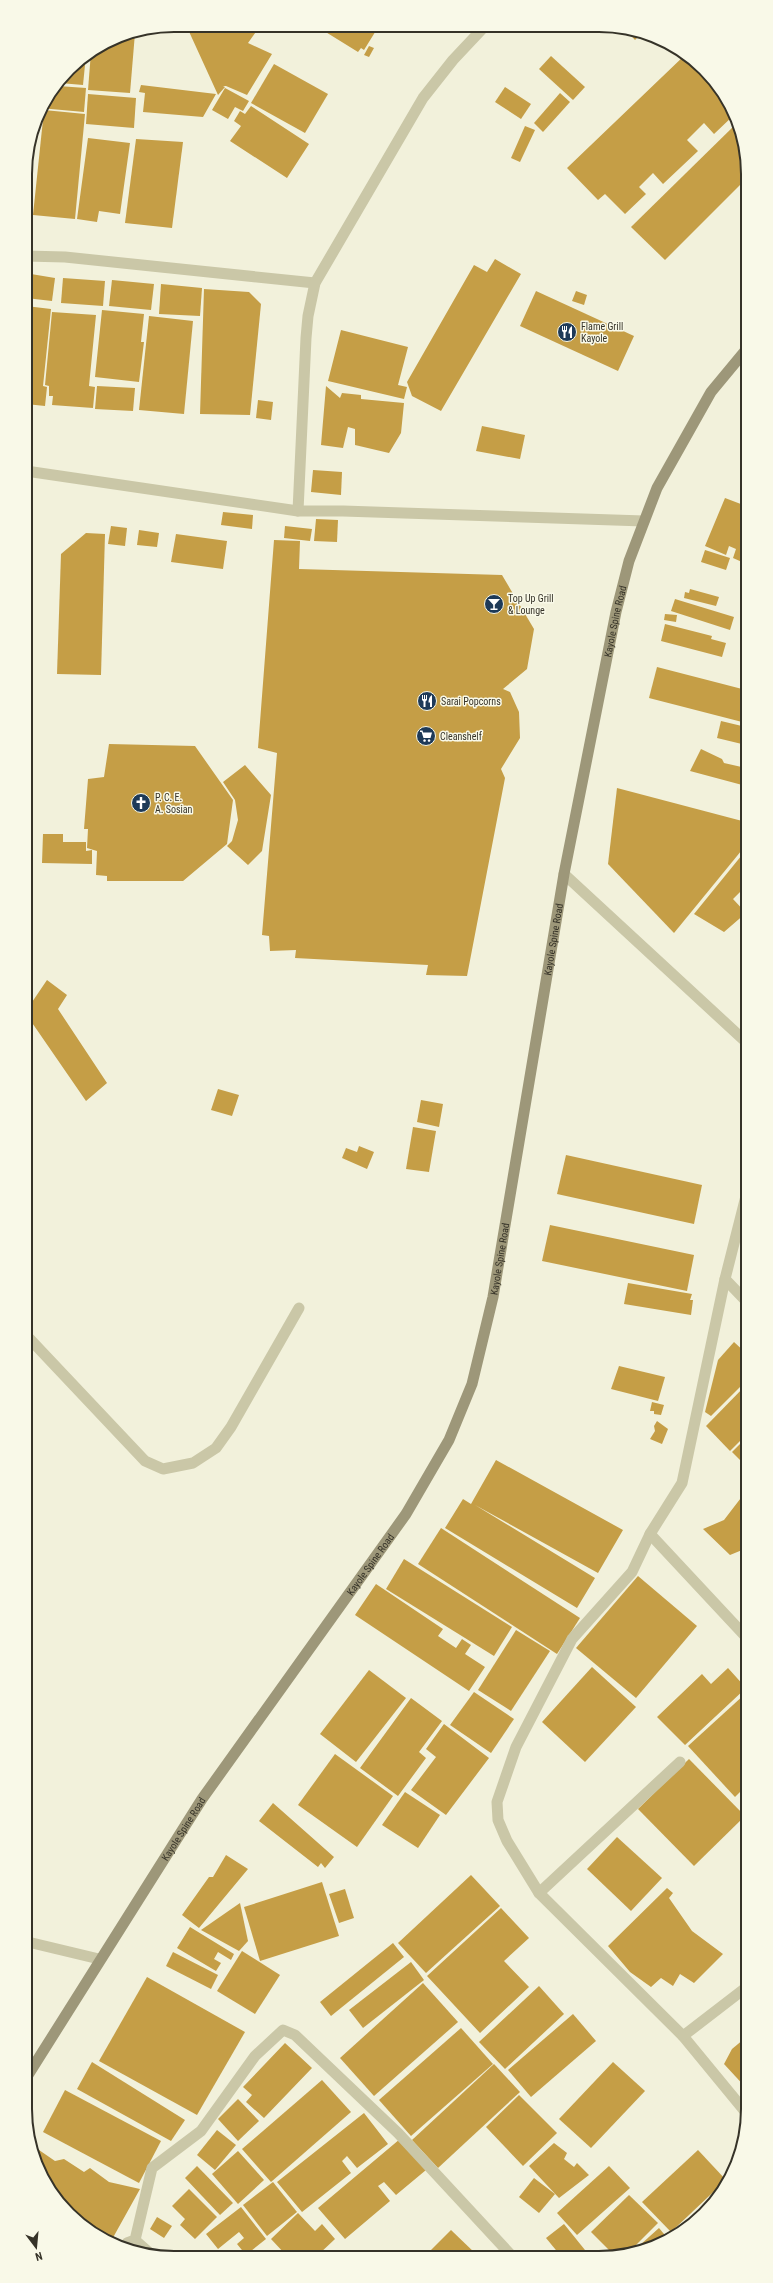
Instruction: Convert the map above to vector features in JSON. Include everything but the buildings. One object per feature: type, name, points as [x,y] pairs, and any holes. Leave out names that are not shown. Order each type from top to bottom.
[{"type":"main road","name":"Kayole Spine Road","points":[[32,2068],[99,1959],[202,1799],[406,1514],[449,1440],[472,1384],[493,1297],[564,874],[616,612],[629,561],[657,488],[711,392],[741,357]]},
{"type":"street","points":[[298,511],[306,338],[308,316],[315,283],[423,98],[453,60],[479,32]]},
{"type":"street","points":[[32,256],[65,256],[315,283]]},
{"type":"street","points":[[32,472],[298,511],[343,511],[644,521]]},
{"type":"street","points":[[564,874],[741,1037]]},
{"type":"street","points":[[741,1216],[725,1279],[682,1482],[650,1534],[632,1572],[572,1639],[516,1747],[497,1802],[498,1820],[507,1841],[539,1893],[683,2036],[741,2106]]},
{"type":"street","points":[[725,1279],[741,1296]]},
{"type":"street","points":[[32,1341],[146,1461],[163,1469],[193,1462],[216,1448],[231,1427],[299,1308]]},
{"type":"street","points":[[650,1534],[741,1632]]},
{"type":"street","points":[[539,1893],[680,1762]]},
{"type":"street","points":[[32,1943],[99,1959]]},
{"type":"street","points":[[683,2036],[741,1991]]},
{"type":"street","points":[[136,2240],[152,2168],[201,2131],[255,2056],[283,2030],[295,2035],[398,2133],[507,2251]]},
{"type":"street","points":[[127,2243],[136,2240]]},
{"type":"street","points":[[136,2240],[144,2248]]},
{"type":"place","name":"Flame Grill Kayole","points":[[567,332]]},
{"type":"place","name":"Top Up Grill & Lounge","points":[[494,604]]},
{"type":"place","name":"Sarai Popcorns","points":[[427,701]]},
{"type":"place","name":"Cleanshelf","points":[[426,736]]},
{"type":"place","name":"P. C. E. A. Sosian","points":[[141,803]]}]
